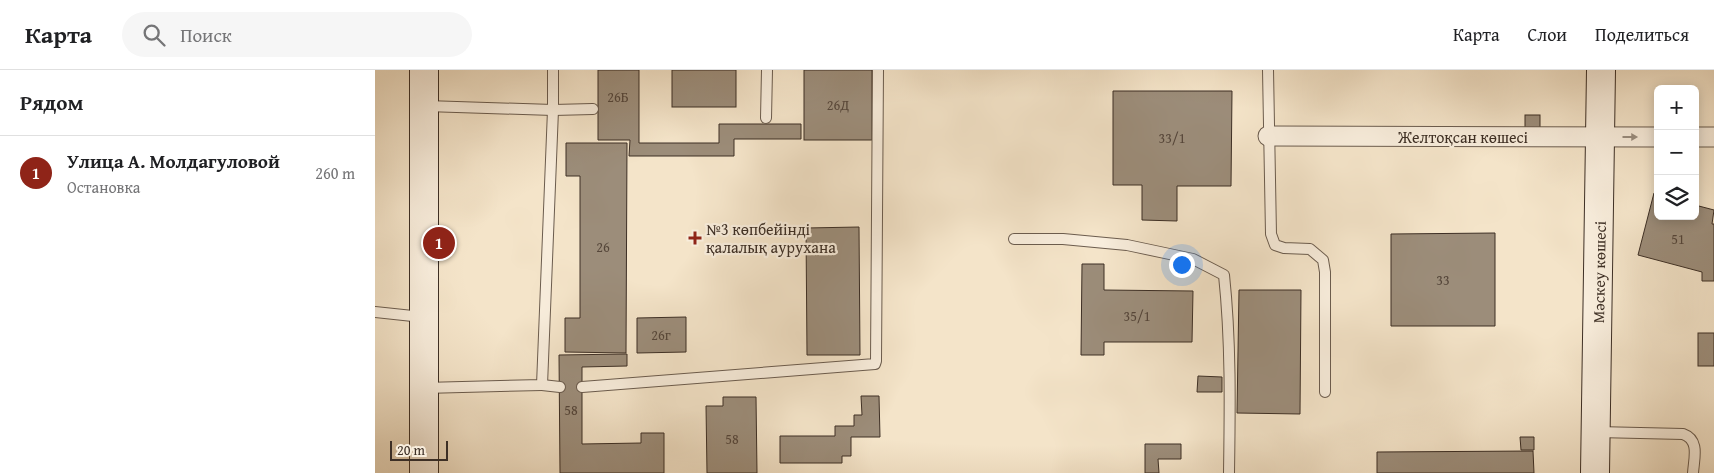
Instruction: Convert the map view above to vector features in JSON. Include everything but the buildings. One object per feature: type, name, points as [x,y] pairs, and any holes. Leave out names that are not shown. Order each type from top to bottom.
[{"type":"street","points":[[424,473],[425,70]]},
{"type":"street","name":"Мәскеу көшесі","points":[[1595,473],[1601,70]]},
{"type":"street","name":"Желтоқсан көшесі","points":[[1268,136],[1654,138]]},
{"type":"street","points":[[1699,137],[1714,137]]},
{"type":"lane","points":[[543,385],[553,70]]},
{"type":"lane","points":[[766,118],[767,70]]},
{"type":"lane","points":[[582,387],[875,364],[878,70]]},
{"type":"lane","points":[[1268,70],[1271,234],[1275,245],[1284,248],[1310,250],[1323,260],[1325,272],[1325,392]]},
{"type":"lane","points":[[425,106],[553,110],[593,109]]},
{"type":"lane","points":[[1014,239],[1063,239],[1127,245],[1193,259],[1224,275],[1231,390],[1229,473]]},
{"type":"lane","points":[[375,312],[423,317]]},
{"type":"lane","points":[[424,388],[543,385],[560,387]]},
{"type":"lane","points":[[1596,432],[1683,434],[1690,437],[1694,443],[1693,473]]},
{"type":"place","name":"№3 көпбейінді қалалық аурухана","points":[[695,238]]},
{"type":"place","name":"Улица А. Молдагуловой","points":[[439,243]]}]
